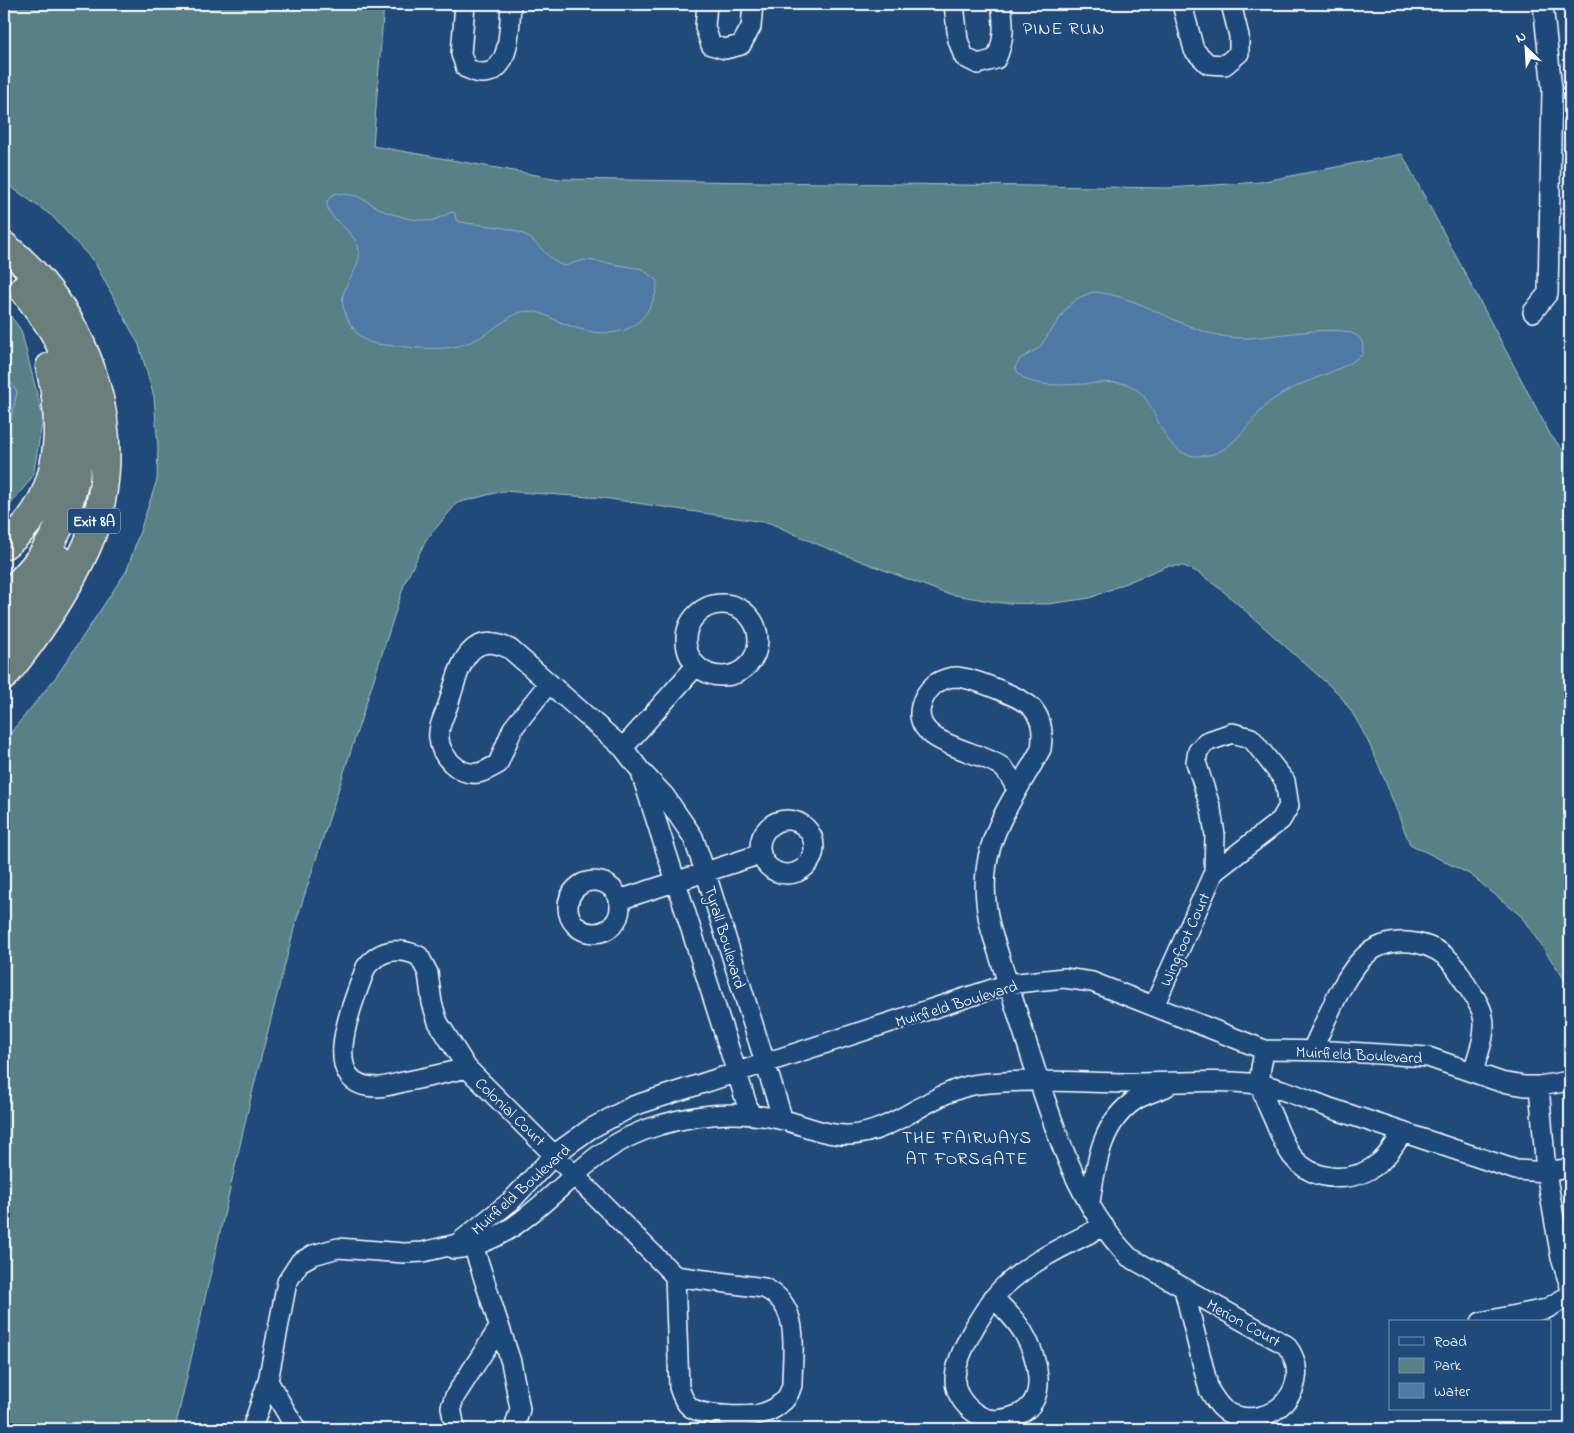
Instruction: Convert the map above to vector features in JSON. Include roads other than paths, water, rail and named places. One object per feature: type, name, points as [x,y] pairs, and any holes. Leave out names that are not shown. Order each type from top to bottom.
[{"type":"highway","points":[[4,246],[21,259],[64,312],[81,345],[92,381],[97,412],[97,444],[85,506],[74,535],[56,567],[4,636]]},
{"type":"highway","points":[[4,268],[24,289],[54,332],[68,366],[79,415],[79,447],[69,502],[44,553],[26,576],[4,599]]},
{"type":"highway","points":[[4,283],[26,314],[40,339],[56,388],[59,418],[59,441],[54,470],[44,498],[30,521],[4,545]]},
{"type":"highway","name":"Exit 8A","points":[[4,676],[26,649],[70,578],[87,545],[98,510],[103,480],[105,446],[102,412],[94,379],[81,345]]},
{"type":"street","points":[[465,4],[461,54],[466,68],[481,73],[494,69],[506,57],[511,4]]},
{"type":"street","points":[[707,4],[705,27],[711,45],[725,49],[741,45],[752,28],[753,4]]},
{"type":"street","points":[[954,4],[958,40],[964,57],[978,64],[996,59],[1002,46],[1004,24],[1000,4]]},
{"type":"street","points":[[1182,4],[1194,50],[1208,64],[1225,65],[1239,53],[1239,36],[1231,4]]},
{"type":"street","points":[[1533,312],[1548,293],[1552,89],[1543,4]]},
{"type":"street","name":"Tyrall Boulevard","points":[[549,683],[513,728],[498,764],[478,773],[466,772],[449,760],[442,751],[438,737],[462,660],[472,649],[485,643],[498,643],[510,649],[549,683],[623,748],[678,813],[693,837],[692,878],[737,1071],[750,1114]]},
{"type":"street","points":[[623,748],[696,666]]},
{"type":"street","name":"Merion Court","points":[[1017,790],[1004,768],[989,759],[934,738],[927,731],[920,711],[923,700],[936,684],[945,679],[957,677],[1018,697],[1034,709],[1040,721],[1043,735],[1041,749],[997,828],[989,849],[984,871],[985,906],[1008,984],[1057,1134],[1090,1202],[1113,1241],[1129,1257],[1286,1344],[1294,1354],[1298,1366],[1294,1388],[1288,1401],[1267,1415],[1252,1418],[1228,1413],[1218,1404],[1209,1390],[1184,1289]]},
{"type":"street","name":"Wingfoot Court","points":[[1154,1006],[1214,872],[1215,835],[1211,809],[1196,762],[1198,751],[1206,742],[1232,733],[1250,738],[1285,780],[1289,806],[1281,820],[1214,872]]},
{"type":"street","name":"Tyrall Boulevard","points":[[640,770],[692,878],[765,1064],[783,1120]]},
{"type":"street","points":[[619,900],[692,878],[761,854]]},
{"type":"street","points":[[1312,1050],[1349,977],[1363,959],[1375,949],[1406,942],[1426,945],[1439,952],[1452,963],[1476,998],[1483,1016],[1484,1034],[1473,1072]]},
{"type":"street","name":"Colonial Court","points":[[467,1068],[378,1088],[359,1085],[349,1077],[343,1066],[342,1054],[345,1031],[366,967],[373,959],[386,951],[398,950],[419,956],[426,965],[432,1003],[438,1022],[467,1068],[675,1276]]},
{"type":"street","name":"Muirfield Boulevard","points":[[471,1240],[555,1154],[615,1114],[737,1071],[765,1064],[1008,984],[1064,978],[1092,982],[1265,1050],[1312,1050],[1428,1057],[1501,1082],[1539,1086],[1570,1081]]},
{"type":"street","points":[[1265,1050],[1259,1084],[1285,1146],[1294,1158],[1322,1176],[1352,1177],[1368,1172],[1388,1155],[1404,1132]]},
{"type":"street","points":[[1090,1202],[1097,1161],[1106,1133],[1125,1108],[1177,1082]]},
{"type":"street","name":"Muirfield Boulevard","points":[[252,1429],[268,1381],[287,1282],[300,1262],[313,1254],[338,1248],[404,1253],[446,1248],[471,1240],[532,1214],[599,1155],[638,1132],[685,1118],[720,1114],[750,1114],[783,1120],[837,1135],[852,1135],[869,1132],[888,1124],[951,1090],[964,1086],[1040,1083],[1177,1082],[1259,1084],[1516,1170],[1546,1172],[1570,1168]]},
{"type":"street","points":[[1539,1086],[1546,1172],[1561,1258],[1570,1286]]},
{"type":"street","points":[[993,1298],[1010,1315],[1023,1333],[1039,1379],[1038,1390],[1025,1412],[1002,1420],[981,1416],[968,1407],[960,1397],[955,1382],[956,1368],[985,1309],[993,1298],[1008,1282],[1046,1256],[1104,1226]]},
{"type":"street","points":[[471,1240],[511,1362],[520,1409],[514,1429]]},
{"type":"street","points":[[675,1276],[764,1288],[776,1293],[789,1311],[791,1322],[792,1385],[789,1394],[781,1404],[761,1414],[713,1415],[698,1412],[689,1407],[682,1398],[679,1387],[675,1276]]},
{"type":"street","points":[[1502,1320],[1544,1316],[1570,1295]]},
{"type":"street","points":[[455,1429],[451,1407],[455,1396],[499,1328]]},
{"type":"street","points":[[268,1381],[296,1429]]},
{"type":"water","points":[[335,193],[357,196],[386,212],[410,219],[432,221],[452,212],[455,213],[456,220],[460,222],[518,232],[530,238],[553,260],[564,266],[584,260],[642,269],[657,281],[655,295],[644,316],[628,329],[619,332],[598,333],[588,331],[540,313],[529,311],[516,314],[480,338],[454,347],[425,348],[372,343],[364,340],[356,332],[346,316],[343,306],[344,291],[357,265],[359,250],[352,236],[335,219],[328,208],[327,201]]},
{"type":"water","points":[[1093,292],[1113,295],[1132,301],[1186,325],[1224,336],[1245,338],[1334,330],[1347,332],[1356,335],[1362,341],[1362,355],[1353,362],[1293,388],[1271,401],[1235,440],[1218,452],[1208,455],[1191,455],[1178,450],[1168,440],[1147,401],[1138,391],[1126,384],[1049,385],[1022,377],[1015,367],[1020,359],[1039,348],[1067,308],[1078,298]]},
{"type":"water","points":[[4,373],[17,392],[4,448]]},
{"type":"district","name":"PINE RUN","points":[[1064,28]]},
{"type":"district","name":"THE FAIRWAYS AT FORSGATE","points":[[967,1147]]}]
